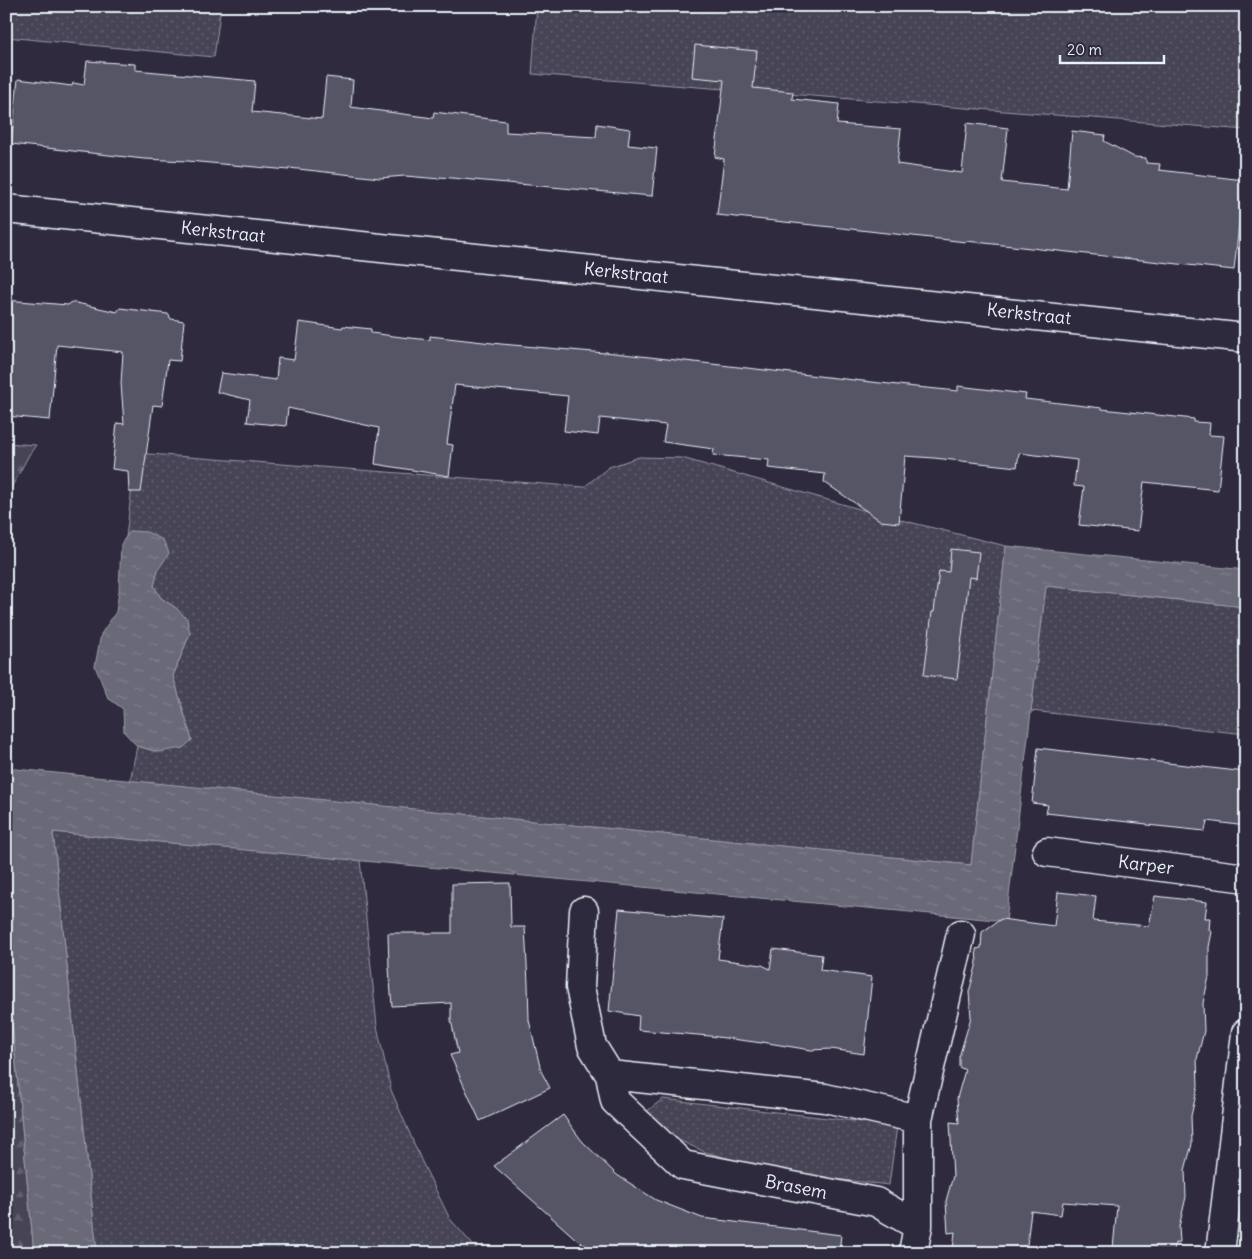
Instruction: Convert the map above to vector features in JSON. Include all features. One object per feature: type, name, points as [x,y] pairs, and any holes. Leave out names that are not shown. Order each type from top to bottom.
[{"type":"street","name":"Kerkstraat","points":[[6,209],[1246,338]]},
{"type":"street","name":"Karper","points":[[1047,852],[1246,878]]},
{"type":"street","name":"Brasem","points":[[584,911],[580,987],[592,1046],[610,1075],[616,1101],[683,1165],[876,1202],[918,1226]]},
{"type":"street","points":[[913,1253],[918,1226],[918,1120],[961,934]]},
{"type":"street","points":[[1220,1253],[1246,1033]]},
{"type":"street","points":[[610,1075],[825,1098],[918,1120]]},
{"type":"green space","points":[[6,6],[221,6],[214,57],[6,37]]},
{"type":"green space","points":[[537,6],[1246,6],[1246,130],[532,74]]},
{"type":"green space","points":[[6,443],[36,445],[6,497]]},
{"type":"green space","points":[[136,453],[584,487],[609,467],[639,457],[682,458],[877,514],[1006,546],[971,865],[130,781],[137,746],[158,752],[192,740],[173,676],[190,633],[176,608],[161,598],[154,586],[158,570],[126,537]]},
{"type":"green space","points":[[1046,586],[1246,607],[1246,734],[1031,711]]},
{"type":"green space","points":[[53,832],[360,860],[377,1026],[391,1090],[422,1162],[450,1219],[480,1253],[97,1253]]},
{"type":"green space","points":[[6,958],[34,1253],[6,1253]]},
{"type":"green space","points":[[663,1099],[897,1126],[889,1185],[774,1171],[705,1152],[672,1137],[647,1111]]},
{"type":"water","points":[[130,531],[147,532],[163,540],[169,553],[158,570],[154,586],[161,598],[176,608],[187,619],[190,633],[173,676],[192,740],[183,748],[158,752],[137,746],[124,732],[123,709],[108,698],[95,666],[101,634],[116,612],[121,544]]},
{"type":"water","points":[[1006,546],[1246,570],[1246,607],[1046,586],[1006,921],[53,832],[97,1253],[34,1253],[6,958],[6,768],[971,865]]},
{"type":"building","points":[[695,45],[757,51],[753,88],[793,92],[792,99],[839,104],[837,124],[901,129],[897,164],[962,173],[967,123],[1008,128],[1002,182],[1067,189],[1072,131],[1105,135],[1104,141],[1134,157],[1146,158],[1146,163],[1160,164],[1159,170],[1244,180],[1234,270],[717,215],[724,159],[715,157],[724,80],[692,77]]},
{"type":"building","points":[[87,61],[135,64],[135,70],[255,81],[252,112],[322,119],[326,77],[353,80],[351,107],[433,118],[434,112],[506,121],[506,132],[596,137],[597,124],[630,129],[628,145],[657,148],[652,196],[440,177],[440,179],[405,176],[380,178],[289,168],[289,170],[144,159],[11,144],[18,79],[72,86],[73,83],[84,85]]},
{"type":"building","points":[[6,300],[68,305],[72,302],[117,312],[120,308],[168,314],[171,319],[184,321],[180,361],[168,360],[162,406],[153,405],[141,492],[129,492],[128,471],[112,469],[117,423],[124,424],[121,383],[123,352],[57,345],[50,420],[6,416]]},
{"type":"building","points":[[299,322],[342,328],[343,326],[371,329],[371,333],[430,340],[430,336],[501,344],[605,352],[958,391],[958,386],[1026,394],[1025,399],[1194,419],[1194,422],[1210,423],[1209,435],[1224,436],[1218,490],[1144,482],[1138,531],[1079,525],[1084,487],[1074,486],[1077,460],[1019,453],[1017,467],[905,456],[899,523],[881,521],[824,482],[825,474],[768,468],[769,460],[713,455],[714,449],[663,442],[666,425],[600,418],[598,435],[564,431],[568,396],[455,385],[447,444],[453,445],[449,476],[375,464],[379,428],[288,408],[286,426],[247,422],[250,400],[217,392],[221,373],[276,380],[278,358],[294,360]]},
{"type":"building","points":[[951,549],[979,552],[976,578],[969,577],[957,679],[924,675],[939,571],[949,572]]},
{"type":"building","points":[[1038,748],[1246,772],[1246,826],[1207,821],[1205,831],[1046,813],[1048,805],[1032,803]]},
{"type":"building","points":[[510,883],[511,927],[525,927],[529,1020],[541,1071],[550,1088],[480,1121],[450,1055],[458,1053],[451,1020],[451,1003],[392,1006],[388,933],[452,933],[452,884]]},
{"type":"building","points":[[1058,892],[1096,896],[1093,921],[1149,926],[1155,896],[1207,902],[1205,918],[1210,918],[1209,930],[1212,932],[1209,947],[1209,977],[1203,1003],[1204,1031],[1197,1059],[1198,1086],[1191,1116],[1192,1144],[1185,1170],[1186,1197],[1179,1227],[1180,1242],[1175,1243],[1174,1253],[1116,1253],[1117,1248],[1113,1248],[1117,1206],[1063,1202],[1061,1215],[1031,1211],[1026,1253],[988,1253],[953,1249],[955,1232],[948,1233],[946,1201],[953,1176],[950,1122],[959,1123],[957,1098],[965,1070],[959,1067],[959,1057],[971,1017],[969,992],[977,963],[976,949],[981,948],[982,932],[1001,919],[1054,926]]},
{"type":"building","points":[[619,909],[723,919],[718,959],[762,965],[770,969],[773,949],[822,955],[820,970],[872,977],[864,1054],[831,1049],[811,1050],[710,1036],[638,1030],[639,1016],[609,1011]]},
{"type":"building","points":[[563,1115],[582,1141],[617,1175],[656,1200],[702,1218],[841,1235],[839,1253],[598,1253],[576,1239],[494,1166]]}]
